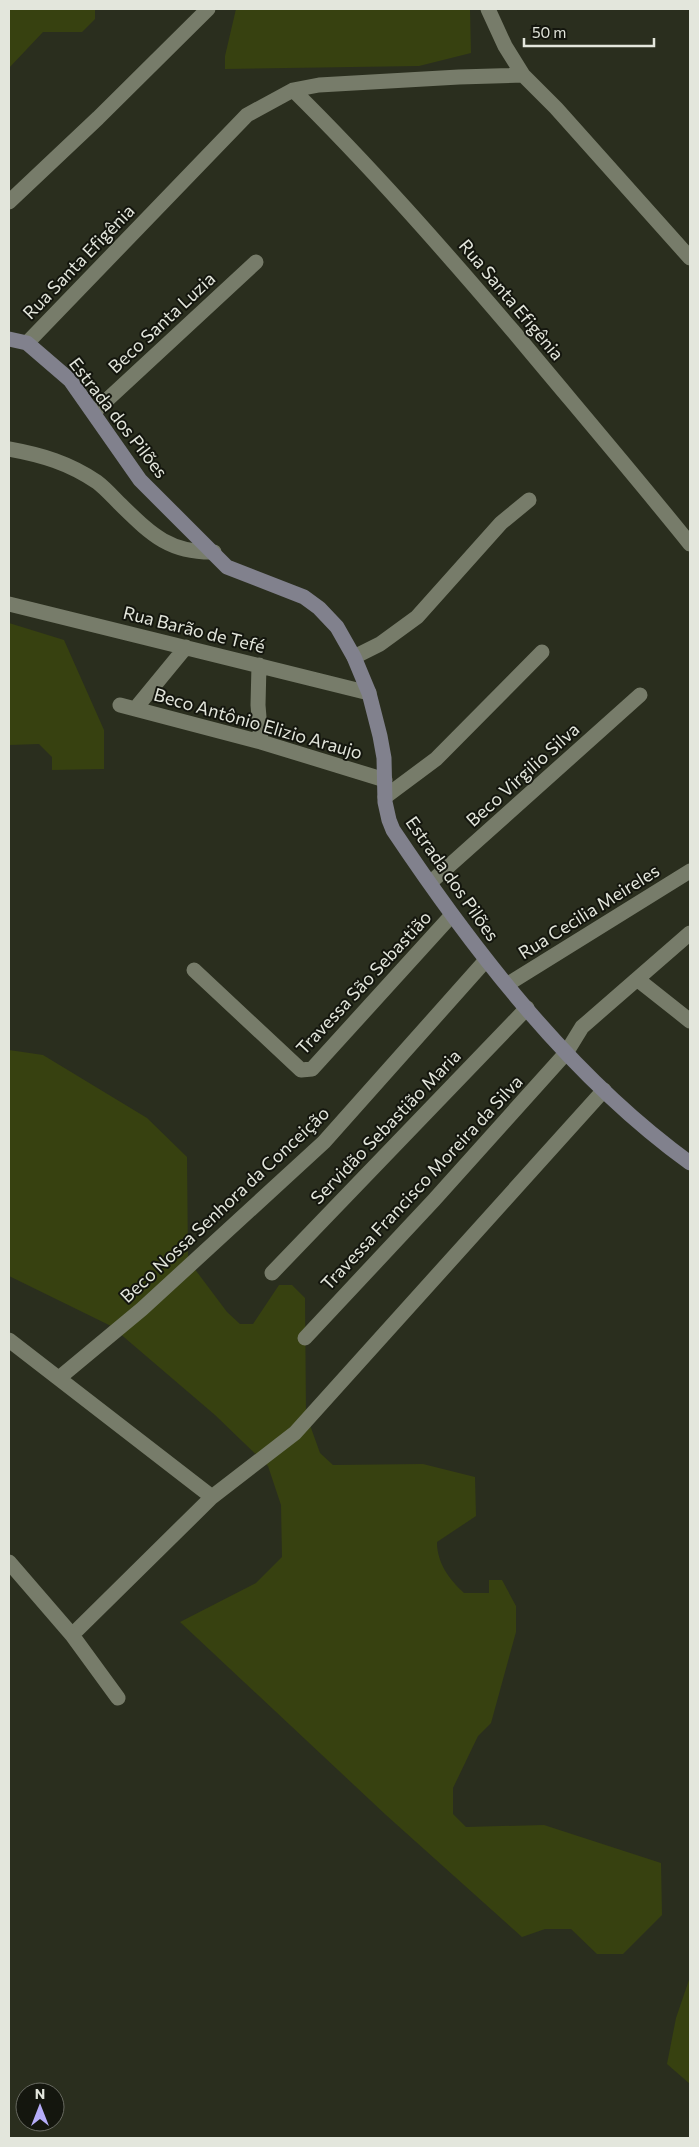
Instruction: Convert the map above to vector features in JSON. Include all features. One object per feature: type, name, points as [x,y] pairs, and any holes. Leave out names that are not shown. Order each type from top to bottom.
[{"type":"street","points":[[9,202],[98,118],[208,9]]},
{"type":"street","points":[[488,9],[493,23],[523,75],[562,115],[690,258]]},
{"type":"street","name":"Rua Santa Efigênia","points":[[27,343],[247,115],[293,90],[329,84],[523,75]]},
{"type":"street","name":"Rua Santa Efigênia","points":[[293,90],[334,130],[430,234],[623,461],[690,544]]},
{"type":"street","name":"Beco Santa Luzia","points":[[94,412],[256,262]]},
{"type":"street","name":"Estrada dos Pilões","points":[[9,339],[27,343],[70,380],[140,480],[227,567],[304,597],[319,608],[337,627],[354,657],[369,693],[380,736],[385,797],[389,820],[393,830],[431,882],[452,916],[486,960],[566,1053],[657,1140],[690,1163]]},
{"type":"street","points":[[9,448],[68,464],[99,483],[155,536],[174,547],[191,552],[214,552]]},
{"type":"street","points":[[354,657],[386,640],[417,617],[502,523],[529,500]]},
{"type":"street","name":"Rua Barão de Tefé","points":[[9,604],[369,693]]},
{"type":"street","name":"Beco Antônio Elizio Araujo","points":[[186,647],[128,707],[261,742],[385,780]]},
{"type":"street","points":[[385,797],[436,759],[542,652]]},
{"type":"street","points":[[259,665],[258,705],[261,742]]},
{"type":"street","name":"Beco Virgilio Silva","points":[[431,882],[640,696]]},
{"type":"street","name":"Rua Cecilia Meireles","points":[[508,984],[690,870]]},
{"type":"street","name":"Travessa São Sebastião","points":[[194,970],[301,1070],[312,1069],[452,916]]},
{"type":"street","name":"Travessa Francisco Moreira da Silva","points":[[305,1338],[434,1200],[566,1053],[582,1027],[690,932]]},
{"type":"street","name":"Beco Nossa Senhora da Conceição","points":[[59,1378],[142,1309],[324,1142],[486,960]]},
{"type":"street","points":[[637,979],[690,1021]]},
{"type":"street","name":"Servidão Sebastião Maria","points":[[272,1273],[527,1008]]},
{"type":"street","points":[[72,1635],[212,1496],[295,1433],[604,1090]]},
{"type":"street","points":[[9,1340],[212,1496]]},
{"type":"street","points":[[9,1562],[72,1635],[118,1698]]},
{"type":"green space","points":[[9,9],[95,9],[95,19],[82,32],[43,32],[9,68]]},
{"type":"green space","points":[[236,9],[470,9],[471,53],[419,66],[225,69],[225,56]]},
{"type":"green space","points":[[9,623],[64,640],[104,730],[104,769],[52,770],[52,757],[39,744],[9,745]]},
{"type":"green space","points":[[9,1050],[43,1055],[147,1118],[187,1157],[188,1260],[227,1312],[240,1324],[253,1324],[279,1285],[292,1285],[305,1298],[306,1414],[320,1453],[333,1465],[423,1464],[475,1477],[476,1516],[437,1542],[439,1557],[453,1582],[464,1593],[489,1593],[489,1580],[502,1580],[516,1606],[516,1632],[491,1723],[478,1736],[453,1788],[453,1814],[466,1827],[544,1825],[661,1863],[662,1915],[623,1954],[597,1954],[571,1929],[545,1929],[522,1937],[386,1815],[180,1622],[256,1583],[282,1557],[281,1505],[268,1466],[215,1415],[111,1326],[9,1276]]},
{"type":"green space","points":[[690,1977],[690,2084],[667,2064],[676,2018]]}]
